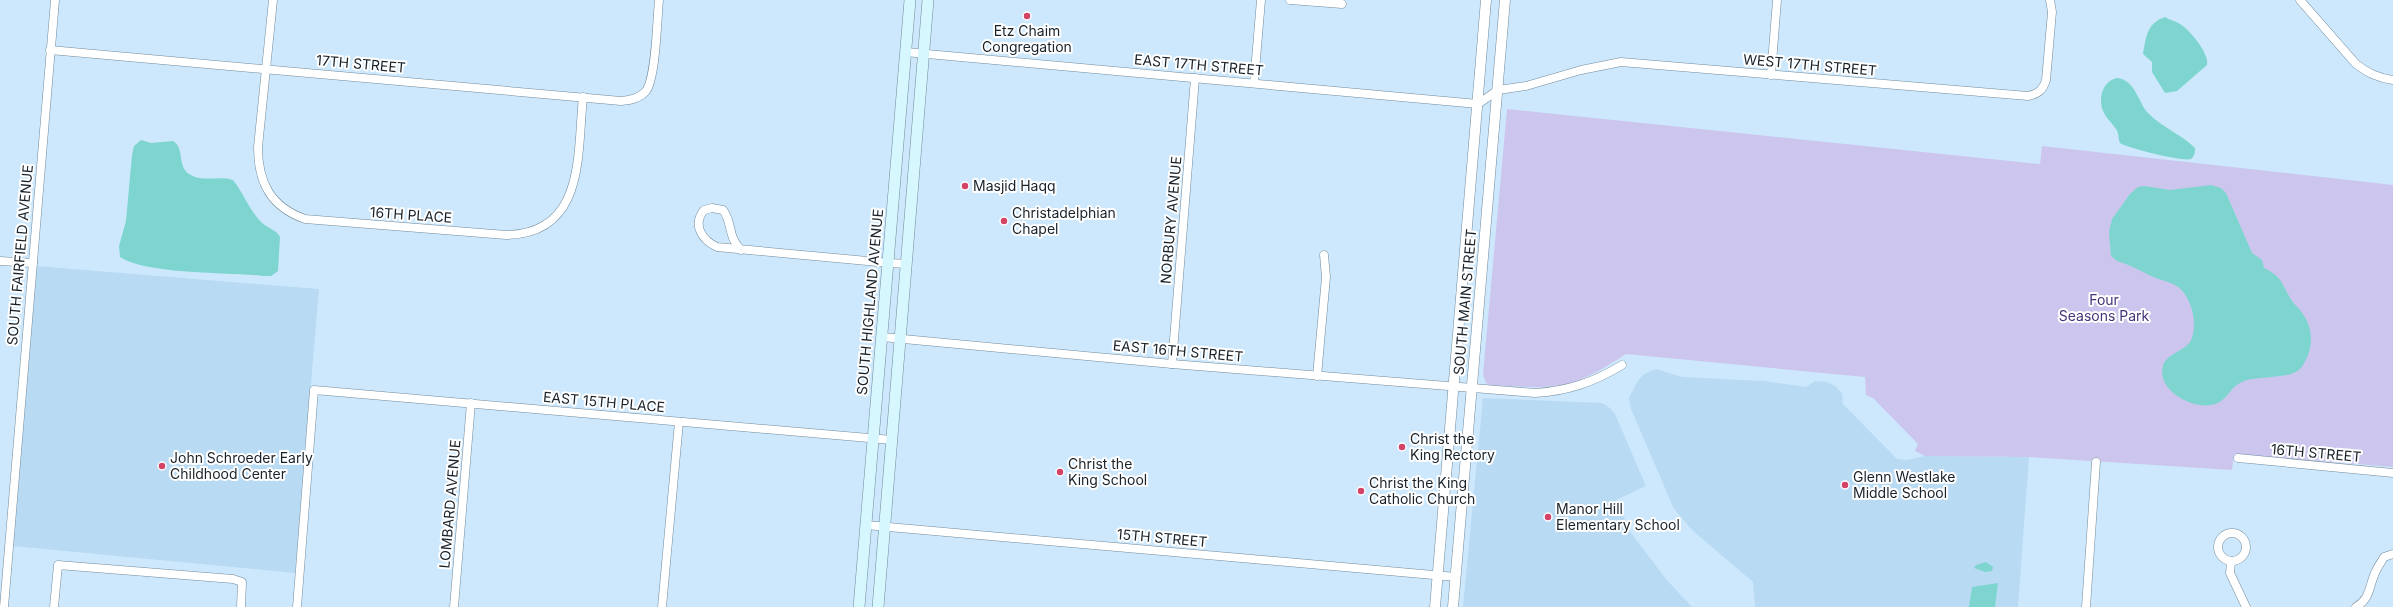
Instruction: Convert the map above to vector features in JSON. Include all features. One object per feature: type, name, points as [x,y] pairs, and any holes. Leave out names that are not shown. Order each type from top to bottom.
[{"type":"main road","name":"SOUTH HIGHLAND AVENUE","points":[[859,607],[910,0]]},
{"type":"main road","points":[[878,607],[928,0]]},
{"type":"street","name":"SOUTH FAIRFIELD AVENUE","points":[[4,607],[55,0]]},
{"type":"street","name":"16TH PLACE","points":[[273,0],[258,147],[261,179],[271,196],[288,212],[305,219],[506,235],[522,234],[536,230],[544,226],[564,208],[573,190],[582,97]]},
{"type":"street","name":"17TH STREET","points":[[50,50],[621,101],[633,100],[646,90],[652,72],[658,0]]},
{"type":"street","points":[[1254,83],[1261,0]]},
{"type":"street","points":[[1290,0],[1342,4]]},
{"type":"street","name":"SOUTH MAIN STREET","points":[[1435,607],[1486,0]]},
{"type":"street","name":"SOUTH MAIN STREET","points":[[1453,607],[1505,0]]},
{"type":"street","points":[[1771,75],[1778,0]]},
{"type":"street","name":"WEST 17TH STREET","points":[[1478,104],[1498,90],[1526,86],[1581,70],[1621,62],[2020,96],[2038,94],[2044,87],[2046,80],[2052,12],[2050,0]]},
{"type":"street","points":[[2300,0],[2356,64],[2367,72],[2382,79],[2393,80]]},
{"type":"street","name":"EAST 17TH STREET","points":[[905,52],[1478,104]]},
{"type":"street","name":"NORBURY AVENUE","points":[[1172,364],[1195,78]]},
{"type":"street","points":[[741,250],[733,241],[727,214],[723,210],[712,208],[704,210],[698,220],[698,226],[709,243],[717,247],[741,250],[907,264]]},
{"type":"street","points":[[1317,376],[1326,277],[1324,255]]},
{"type":"street","points":[[0,261],[32,263]]},
{"type":"street","name":"EAST 16TH STREET","points":[[882,337],[1172,364],[1472,388]]},
{"type":"street","points":[[1472,388],[1535,393],[1558,391],[1580,386],[1622,365]]},
{"type":"street","name":"EAST 15TH PLACE","points":[[297,607],[314,390],[892,440]]},
{"type":"street","name":"LOMBARD AVENUE","points":[[454,607],[471,403]]},
{"type":"street","points":[[662,607],[679,422]]},
{"type":"street","name":"16TH STREET","points":[[2238,458],[2393,473]]},
{"type":"street","points":[[2086,607],[2096,462]]},
{"type":"street","name":"15TH STREET","points":[[866,525],[1456,577]]},
{"type":"street","points":[[2356,607],[2362,604],[2371,589],[2375,572],[2384,557],[2393,554]]},
{"type":"street","points":[[2231,562],[2230,573],[2246,607]]},
{"type":"street","points":[[54,607],[58,565],[233,579],[242,582],[241,607]]},
{"type":"shaded area","points":[[2165,17],[2184,27],[2198,42],[2207,60],[2207,65],[2177,91],[2165,93],[2152,72],[2152,62],[2143,54],[2148,31],[2154,23]]},
{"type":"shaded area","points":[[2117,78],[2128,83],[2132,87],[2147,112],[2195,148],[2191,159],[2167,157],[2120,143],[2117,130],[2103,111],[2101,100],[2105,86],[2108,82]]},
{"type":"shaded area","points":[[141,140],[151,143],[173,141],[179,148],[185,171],[194,177],[233,180],[261,222],[277,233],[280,237],[278,271],[271,276],[189,272],[149,267],[133,263],[120,257],[119,246],[126,221],[132,155],[134,146]]},
{"type":"shaded area","points":[[2211,185],[2221,188],[2226,193],[2252,253],[2262,260],[2264,268],[2279,278],[2292,301],[2305,317],[2311,339],[2305,361],[2301,368],[2296,372],[2289,375],[2247,380],[2237,385],[2223,400],[2215,404],[2197,405],[2188,402],[2171,391],[2165,383],[2162,375],[2163,366],[2168,358],[2184,348],[2193,336],[2193,313],[2187,298],[2175,285],[2117,261],[2111,256],[2109,232],[2112,219],[2130,194],[2138,187],[2145,186],[2170,190]]},
{"type":"shaded area","name":"John Schroeder Early Childhood Center","points":[[36,266],[319,289],[295,573],[13,546]]},
{"type":"shaded area","name":"Glenn Westlake Middle School","points":[[1656,369],[1682,377],[1764,381],[1806,387],[1815,381],[1827,382],[1835,386],[1842,393],[1843,404],[1897,459],[1907,460],[1925,456],[2029,457],[2018,607],[1755,607],[1753,582],[1693,531],[1674,509],[1631,409],[1629,398],[1637,382],[1644,374]]},
{"type":"shaded area","name":"Manor Hill Elementary School","points":[[1483,398],[1602,403],[1610,408],[1615,414],[1646,486],[1616,500],[1631,533],[1666,579],[1692,607],[1463,607]]},
{"type":"shaded area","points":[[1986,562],[1993,567],[1992,571],[1985,572],[1974,568],[1976,565]]},
{"type":"shaded area","points":[[1998,583],[1995,607],[1969,607],[1972,587]]},
{"type":"green space","name":"Four Seasons Park","points":[[1507,109],[2040,164],[2042,146],[2393,185],[2393,467],[2234,454],[2232,470],[2029,457],[1925,456],[1915,451],[1918,444],[1873,398],[1866,395],[1865,377],[1626,354],[1590,375],[1562,385],[1531,387],[1490,385],[1486,383],[1483,374]]},
{"type":"place","name":"Etz Chaim Congregation","points":[[1027,16]]},
{"type":"place","name":"Masjid Haqq","points":[[965,186]]},
{"type":"place","name":"Christadelphian Chapel","points":[[1004,221]]},
{"type":"place","name":"Christ the King Rectory","points":[[1402,447]]},
{"type":"place","name":"John Schroeder Early Childhood Center","points":[[162,466]]},
{"type":"place","name":"Christ the King School","points":[[1060,472]]},
{"type":"place","name":"Glenn Westlake Middle School","points":[[1845,485]]},
{"type":"place","name":"Christ the King Catholic Church","points":[[1361,491]]},
{"type":"place","name":"Manor Hill Elementary School","points":[[1548,517]]}]
